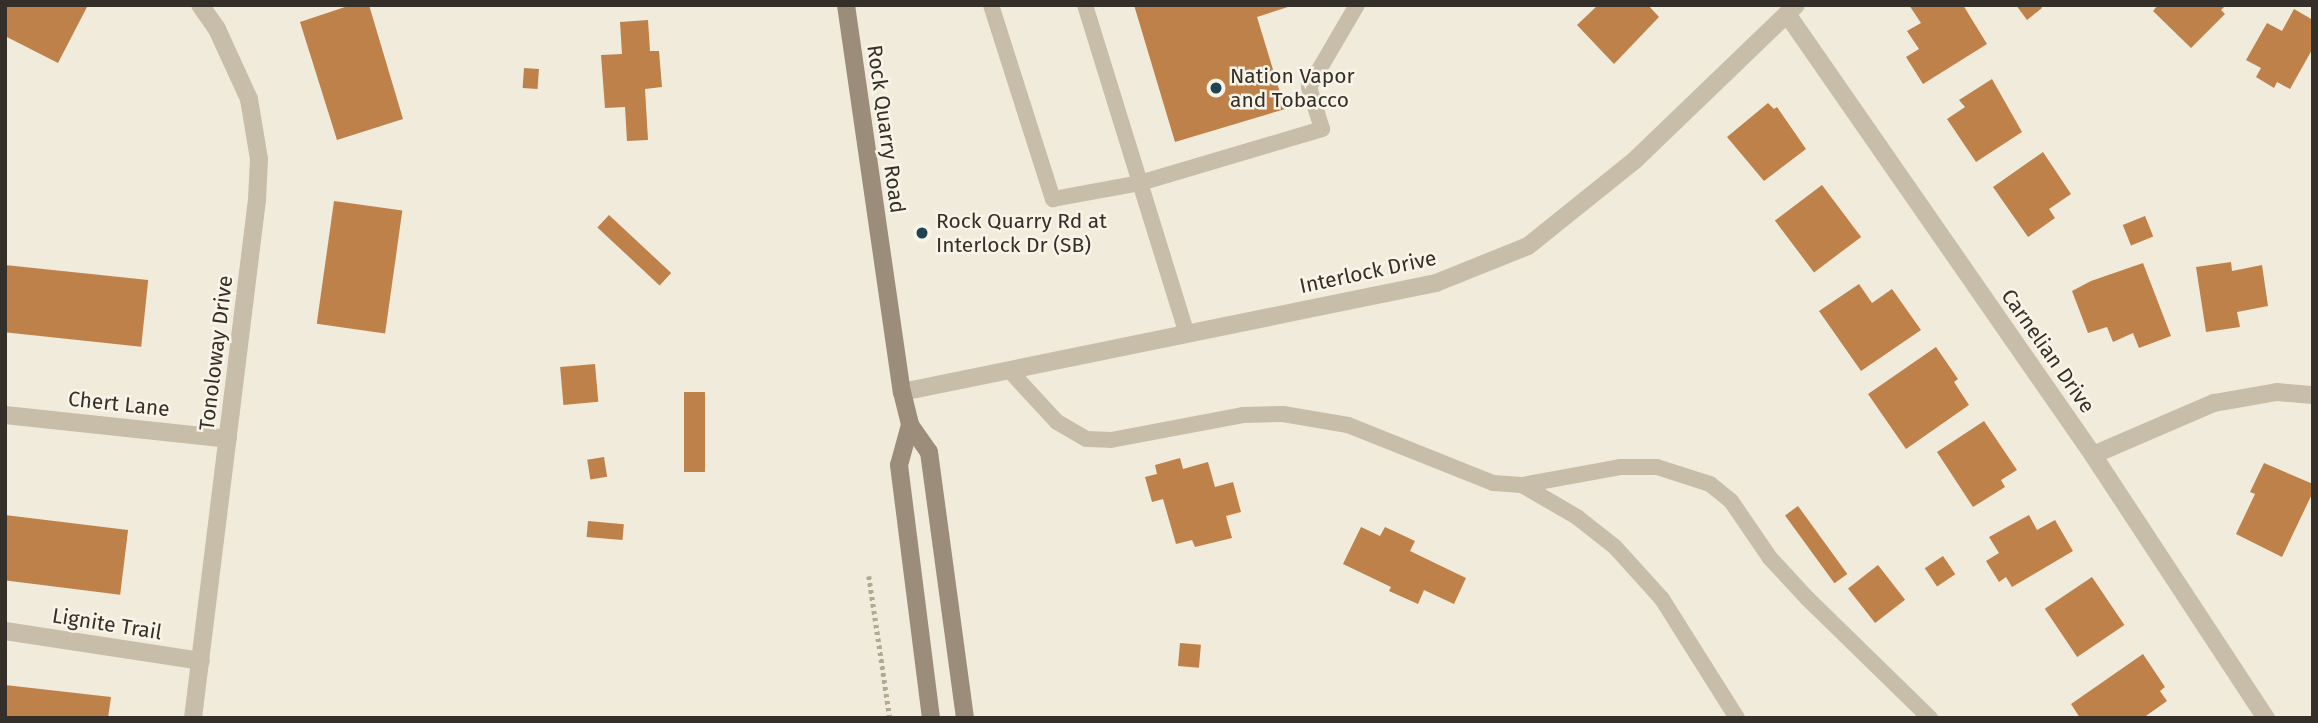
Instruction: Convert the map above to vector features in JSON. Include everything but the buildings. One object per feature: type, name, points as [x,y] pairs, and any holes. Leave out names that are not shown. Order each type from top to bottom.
[{"type":"main road","name":"Rock Quarry Road","points":[[846,5],[902,393],[910,425],[929,452],[965,718]]},
{"type":"main road","name":"Rock Quarry Road","points":[[910,425],[899,465],[931,718]]},
{"type":"street","name":"Tonoloway Drive","points":[[193,718],[257,200],[259,159],[249,99],[217,29],[200,5]]},
{"type":"street","name":"Interlock Drive","points":[[902,393],[1186,332],[1436,283],[1528,246],[1634,160],[1791,10]]},
{"type":"street","name":"Carnelian Drive","points":[[1791,10],[2093,455],[2266,718]]},
{"type":"street","points":[[2093,455],[2214,403],[2277,392],[2313,395]]},
{"type":"street","name":"Chert Lane","points":[[5,415],[228,439]]},
{"type":"street","name":"Lignite Trail","points":[[5,631],[201,662]]},
{"type":"lane","points":[[990,5],[1052,199],[1140,183],[1322,130],[1309,87],[1357,5]]},
{"type":"lane","points":[[1085,5],[1186,332]]},
{"type":"lane","points":[[1009,370],[1057,422],[1086,439],[1111,440],[1231,417],[1283,414],[1348,425],[1493,483],[1522,485],[1621,467],[1657,467],[1710,484],[1731,501],[1770,558],[1807,598],[1930,718]]},
{"type":"lane","points":[[1522,485],[1577,517],[1615,547],[1662,599],[1737,718]]},
{"type":"path","points":[[869,576],[890,718]]},
{"type":"place","name":"Nation Vapor and Tobacco","points":[[1216,88]]},
{"type":"place","name":"Rock Quarry Rd at Interlock Dr (SB)","points":[[922,233]]}]
